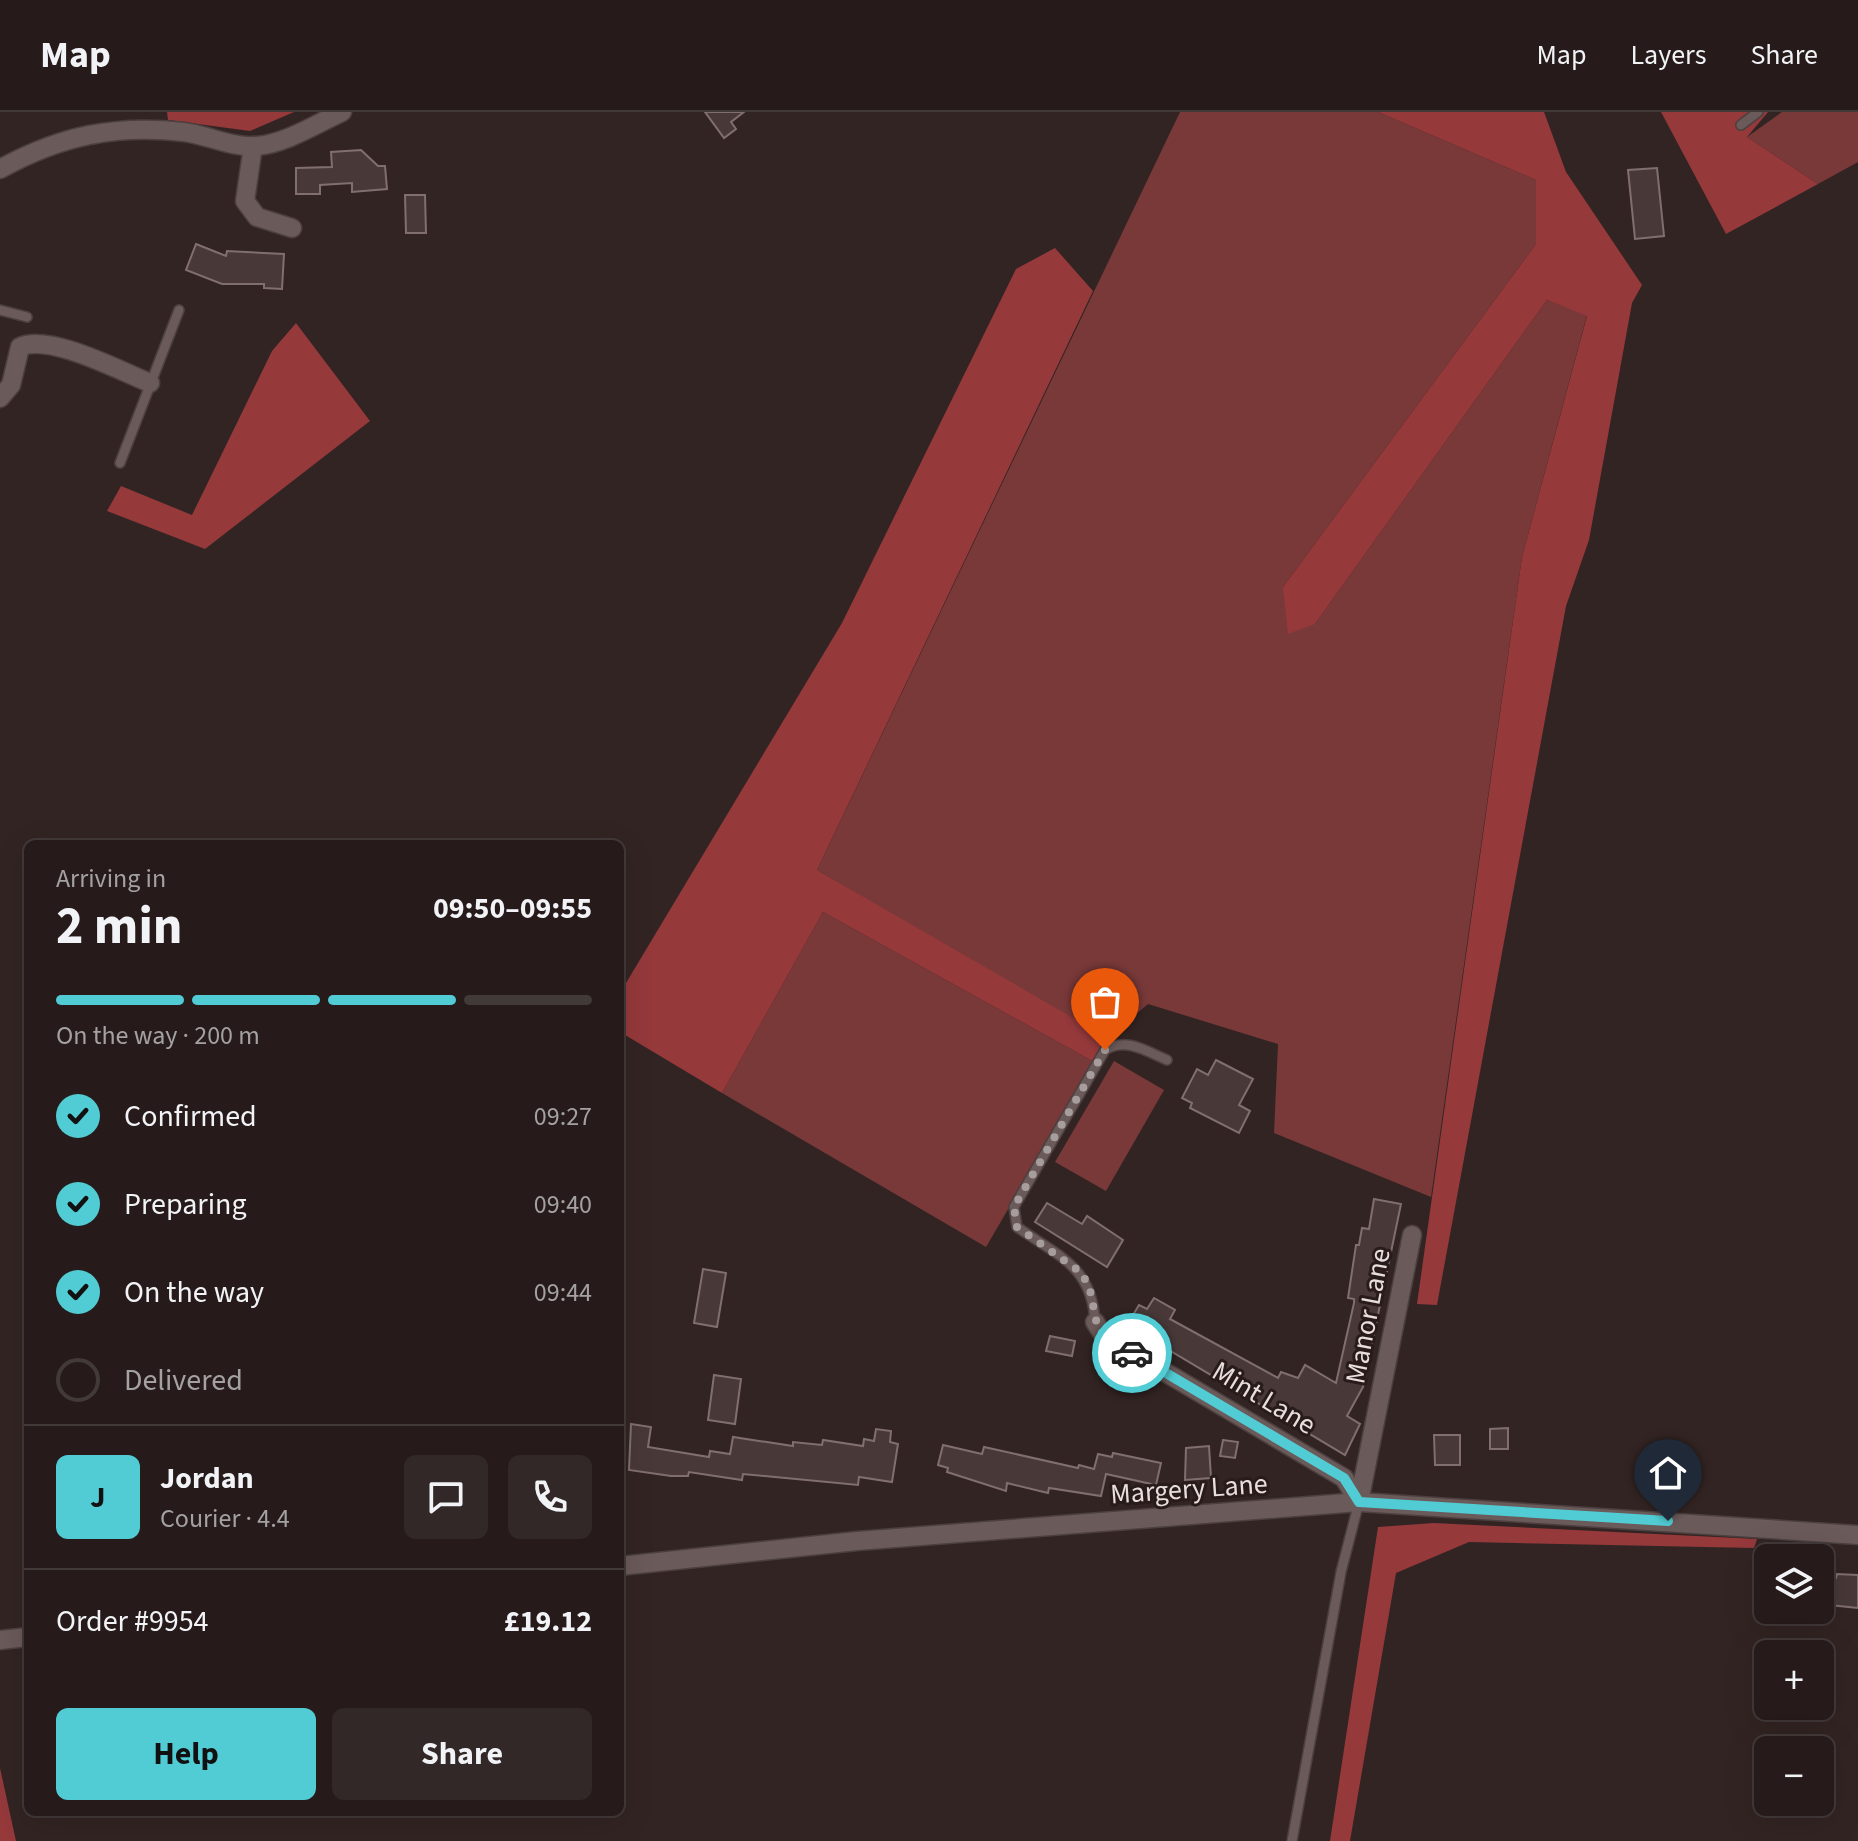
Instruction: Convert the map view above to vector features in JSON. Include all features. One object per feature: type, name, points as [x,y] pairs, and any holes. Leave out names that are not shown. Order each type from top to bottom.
[{"type":"street","points":[[0,169],[29,154],[77,137],[122,128],[184,132],[253,146],[271,143],[342,112]]},
{"type":"street","points":[[253,146],[245,201],[257,217],[292,228]]},
{"type":"street","points":[[0,398],[11,385],[20,347],[31,341],[61,348],[150,383]]},
{"type":"street","name":"Manor Lane","points":[[1359,1502],[1412,1235]]},
{"type":"street","name":"Mint Lane","points":[[1095,1322],[1104,1336],[1344,1478],[1359,1502]]},
{"type":"street","name":"Margery Lane","points":[[624,1566],[857,1541],[1359,1502],[1858,1535]]},
{"type":"street","points":[[0,1640],[24,1637]]},
{"type":"lane","points":[[1741,125],[1758,112]]},
{"type":"lane","points":[[0,310],[27,317]]},
{"type":"lane","points":[[120,463],[179,310]]},
{"type":"lane","points":[[1095,1322],[1090,1290],[1082,1273],[1017,1227],[1014,1207],[1105,1050],[1115,1044],[1128,1044],[1167,1060]]},
{"type":"lane","points":[[1292,1841],[1341,1572],[1359,1502]]},
{"type":"shaded area","points":[[167,112],[294,112],[250,131],[168,120]]},
{"type":"shaded area","points":[[1180,112],[1378,112],[1536,180],[1536,244],[1283,587],[1315,624],[1547,300],[1587,315],[1522,557],[1431,1197],[1274,1133],[1278,1044],[1148,1004],[1108,1038],[1050,1008],[817,870]]},
{"type":"shaded area","points":[[1378,112],[1544,112],[1566,172],[1642,285],[1632,303],[1589,540],[1566,606],[1437,1305],[1417,1304],[1522,557],[1587,316],[1547,300],[1315,624],[1288,634],[1283,587],[1536,244],[1536,180]]},
{"type":"shaded area","points":[[1661,112],[1768,112],[1747,137],[1818,184],[1726,234]]},
{"type":"shaded area","points":[[1782,112],[1858,112],[1858,162],[1818,184],[1747,137]]},
{"type":"shaded area","points":[[1055,248],[1093,291],[817,870],[1108,1038],[1094,1062],[823,912],[722,1093],[624,1034],[624,986],[842,623],[1016,269]]},
{"type":"shaded area","points":[[296,323],[370,421],[205,549],[107,511],[121,486],[192,515],[272,351]]},
{"type":"shaded area","points":[[823,912],[1094,1062],[986,1247],[722,1093]]},
{"type":"shaded area","points":[[1114,1061],[1164,1090],[1106,1191],[1055,1162]]},
{"type":"shaded area","points":[[1434,1523],[1757,1539],[1754,1548],[1469,1542],[1396,1573],[1350,1841],[1330,1841],[1378,1527]]},
{"type":"shaded area","points":[[0,1768],[16,1841],[0,1841]]},
{"type":"building","points":[[705,112],[744,112],[731,122],[736,129],[724,138]]},
{"type":"building","points":[[361,150],[378,166],[385,166],[387,189],[352,192],[352,183],[320,185],[320,194],[296,194],[296,168],[332,167],[331,152]]},
{"type":"building","points":[[1657,168],[1664,236],[1635,239],[1628,170]]},
{"type":"building","points":[[405,195],[425,195],[426,233],[406,233]]},
{"type":"building","points":[[196,244],[226,256],[227,251],[284,254],[282,289],[264,288],[264,284],[222,284],[186,270]]},
{"type":"building","points":[[1216,1060],[1253,1079],[1239,1105],[1250,1111],[1239,1133],[1190,1108],[1192,1103],[1182,1098],[1197,1069],[1208,1075]]},
{"type":"building","points":[[1374,1199],[1401,1204],[1363,1387],[1347,1416],[1360,1424],[1345,1455],[1127,1325],[1139,1305],[1147,1309],[1154,1298],[1175,1310],[1170,1319],[1278,1378],[1281,1372],[1298,1378],[1305,1365],[1336,1383],[1354,1303],[1354,1299],[1348,1298],[1356,1245],[1359,1245],[1362,1228],[1369,1229]]},
{"type":"building","points":[[1047,1203],[1082,1224],[1087,1216],[1123,1240],[1107,1267],[1035,1222]]},
{"type":"building","points":[[703,1269],[726,1273],[717,1327],[694,1323]]},
{"type":"building","points":[[1050,1336],[1075,1341],[1072,1356],[1046,1351]]},
{"type":"building","points":[[714,1375],[741,1379],[735,1424],[708,1420]]},
{"type":"building","points":[[631,1424],[651,1427],[648,1447],[709,1457],[710,1451],[730,1454],[733,1437],[793,1446],[793,1442],[822,1445],[823,1440],[863,1446],[864,1439],[874,1441],[876,1429],[891,1431],[890,1442],[898,1444],[892,1482],[859,1477],[858,1485],[743,1474],[742,1480],[689,1472],[688,1476],[671,1476],[629,1470]]},
{"type":"building","points":[[1508,1428],[1508,1449],[1490,1449],[1490,1429]]},
{"type":"building","points":[[1434,1435],[1460,1435],[1460,1465],[1435,1465]]},
{"type":"building","points":[[1223,1440],[1238,1442],[1235,1458],[1220,1456]]},
{"type":"building","points":[[943,1445],[982,1454],[984,1447],[1078,1468],[1079,1465],[1094,1469],[1098,1454],[1112,1457],[1113,1453],[1161,1463],[1156,1485],[1106,1474],[1101,1496],[1049,1488],[1048,1493],[1007,1483],[1006,1491],[947,1472],[948,1468],[938,1465]]},
{"type":"building","points":[[1209,1446],[1211,1478],[1185,1480],[1186,1448]]},
{"type":"building","points":[[1837,1574],[1858,1575],[1858,1608],[1834,1605]]},
{"type":"way so far","points":[[1105,1050],[1014,1207],[1013,1216],[1017,1227],[1082,1273],[1090,1290],[1098,1330],[1132,1353]]},
{"type":"route","points":[[1132,1353],[1344,1478],[1359,1502],[1668,1521]]}]
